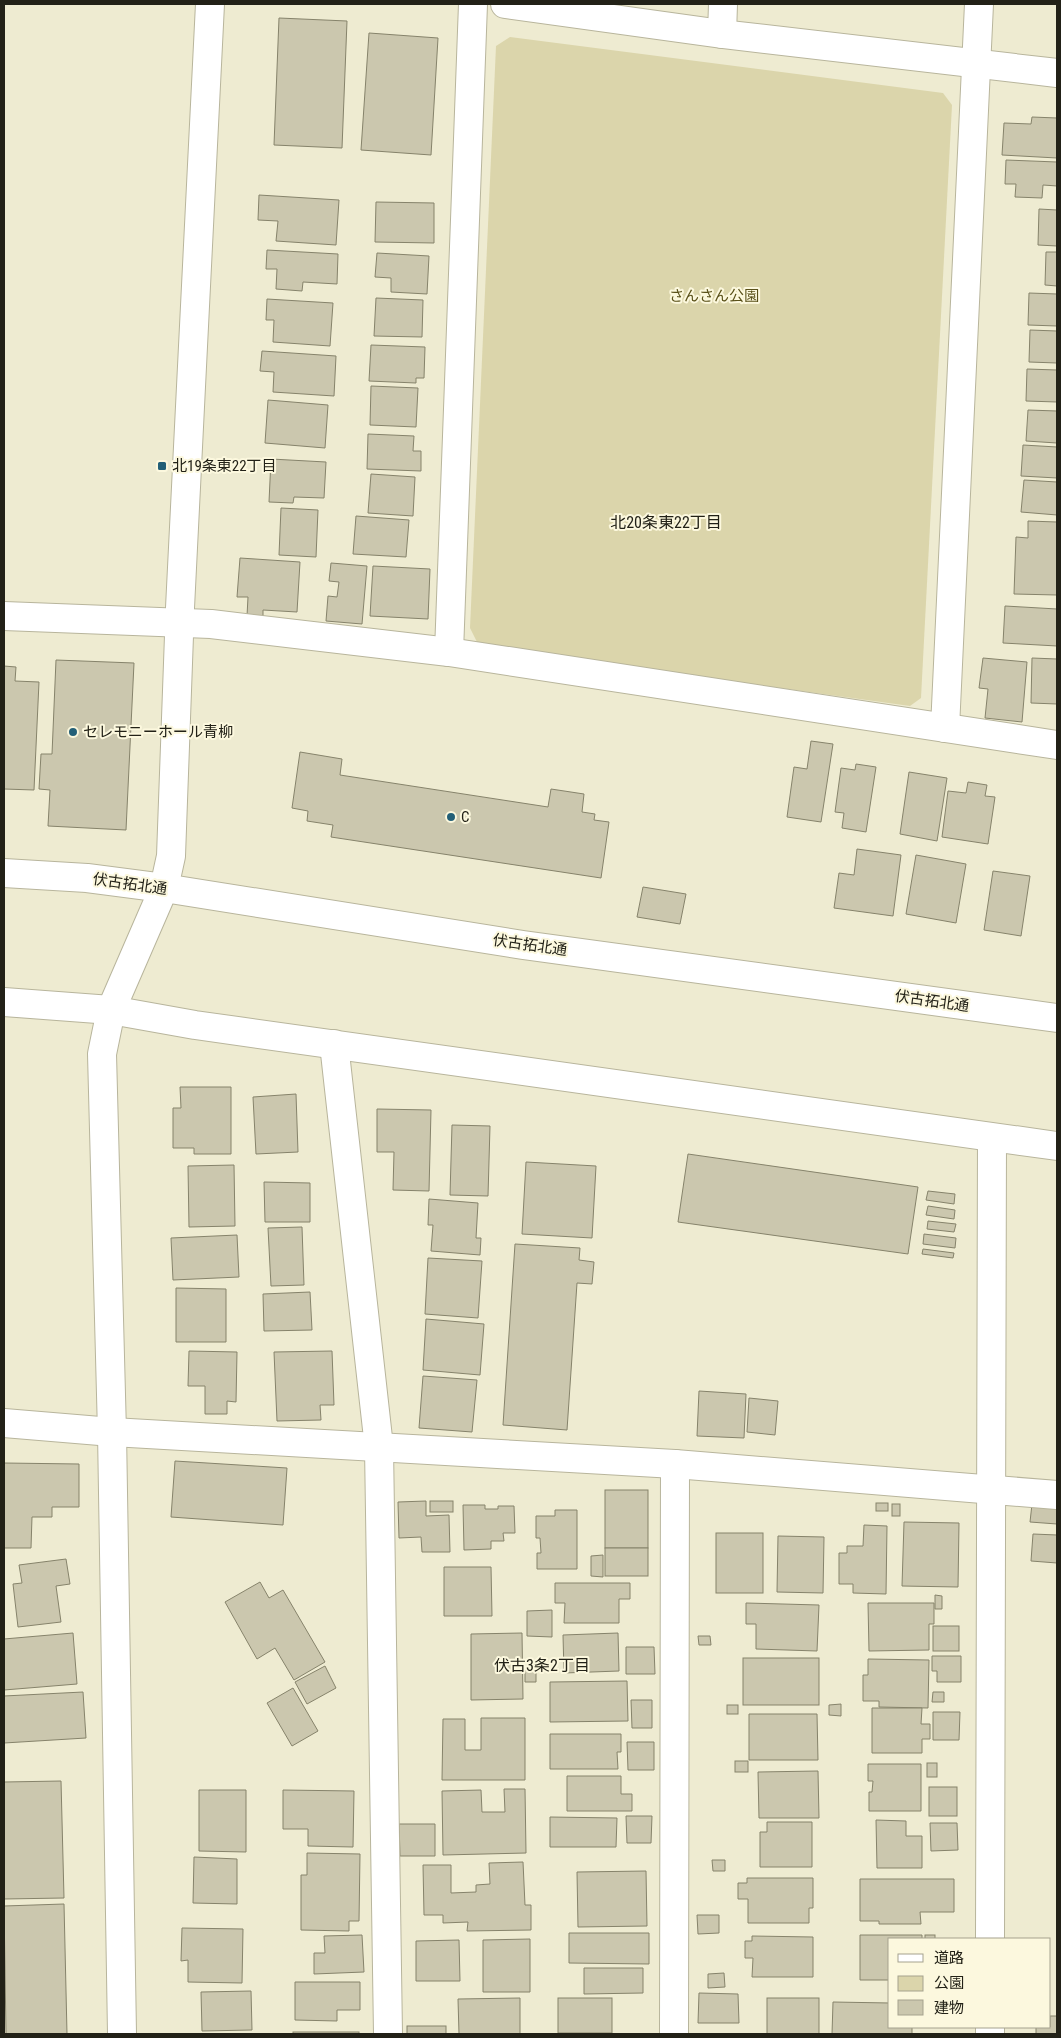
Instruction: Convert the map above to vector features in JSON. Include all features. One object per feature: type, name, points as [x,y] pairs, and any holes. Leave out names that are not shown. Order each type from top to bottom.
[{"type":"street","points":[[122,2034],[112,1432],[102,1054],[111,1010],[164,888],[171,856],[180,624],[210,4]]},
{"type":"street","points":[[449,652],[473,4]]},
{"type":"street","points":[[505,4],[722,34],[1057,73]]},
{"type":"street","points":[[722,34],[723,4]]},
{"type":"street","points":[[945,728],[978,4]]},
{"type":"street","points":[[4,616],[211,624],[449,652],[1057,745]]},
{"type":"street","name":"伏古拓北通","points":[[4,873],[86,878],[164,888],[523,945],[1057,1018]]},
{"type":"street","points":[[4,1002],[111,1010],[195,1025],[1057,1146]]},
{"type":"street","points":[[334,1044],[379,1446],[388,2034]]},
{"type":"street","points":[[990,1938],[992,1138]]},
{"type":"street","points":[[4,1423],[112,1432],[675,1464],[1057,1495]]},
{"type":"street","points":[[674,2034],[675,1464]]},
{"type":"green space","name":"さんさん公園","points":[[510,37],[943,93],[952,105],[921,698],[910,706],[479,646],[470,628],[496,46]]},
{"type":"building","points":[[279,18],[347,21],[342,148],[274,145]]},
{"type":"building","points":[[369,33],[438,38],[431,155],[361,150]]},
{"type":"building","points":[[1032,117],[1057,118],[1057,158],[1002,155],[1004,123],[1031,124]]},
{"type":"building","points":[[1006,160],[1057,162],[1057,186],[1043,185],[1042,198],[1015,197],[1016,184],[1005,184]]},
{"type":"building","points":[[259,195],[339,200],[336,245],[276,241],[278,221],[258,220]]},
{"type":"building","points":[[376,202],[434,203],[434,243],[375,242]]},
{"type":"building","points":[[1039,209],[1057,210],[1057,246],[1038,245]]},
{"type":"building","points":[[267,250],[338,254],[337,284],[303,282],[302,291],[276,289],[277,269],[266,269]]},
{"type":"building","points":[[1046,252],[1057,252],[1057,286],[1045,285]]},
{"type":"building","points":[[377,253],[429,256],[427,294],[391,292],[391,278],[375,277]]},
{"type":"building","points":[[1029,293],[1057,294],[1057,326],[1028,325]]},
{"type":"building","points":[[376,298],[423,300],[422,337],[374,336]]},
{"type":"building","points":[[267,299],[333,303],[330,346],[273,342],[274,320],[266,320]]},
{"type":"building","points":[[1030,330],[1057,331],[1057,363],[1029,362]]},
{"type":"building","points":[[371,345],[425,347],[424,378],[416,378],[416,383],[369,381]]},
{"type":"building","points":[[262,351],[336,356],[334,396],[273,392],[274,372],[260,371]]},
{"type":"building","points":[[1027,369],[1057,370],[1057,402],[1026,401]]},
{"type":"building","points":[[371,386],[418,388],[416,427],[370,425]]},
{"type":"building","points":[[268,400],[328,405],[325,448],[265,443]]},
{"type":"building","points":[[1028,410],[1057,411],[1057,443],[1026,441]]},
{"type":"building","points":[[368,434],[414,436],[413,451],[421,451],[421,471],[367,469]]},
{"type":"building","points":[[1023,445],[1057,447],[1057,478],[1021,476]]},
{"type":"building","points":[[271,459],[326,462],[324,498],[294,497],[293,503],[269,502]]},
{"type":"building","points":[[371,474],[415,477],[413,516],[368,513]]},
{"type":"building","points":[[1024,480],[1057,482],[1057,515],[1021,512]]},
{"type":"building","points":[[281,508],[318,510],[316,557],[279,555]]},
{"type":"building","points":[[356,516],[409,520],[406,557],[353,554]]},
{"type":"building","points":[[1028,521],[1057,522],[1057,595],[1014,594],[1016,537],[1028,538]]},
{"type":"building","points":[[240,558],[300,562],[297,612],[263,610],[263,617],[247,616],[248,597],[237,597]]},
{"type":"building","points":[[331,563],[367,566],[362,624],[326,621],[328,596],[337,597],[339,582],[329,581]]},
{"type":"building","points":[[373,566],[430,569],[428,619],[370,616]]},
{"type":"building","points":[[1005,606],[1057,609],[1057,646],[1003,643]]},
{"type":"building","points":[[983,658],[1027,662],[1022,722],[985,718],[988,689],[979,688]]},
{"type":"building","points":[[1032,658],[1057,659],[1057,704],[1031,703]]},
{"type":"building","points":[[56,660],[134,663],[126,830],[48,826],[50,790],[39,789],[41,754],[52,754]]},
{"type":"building","points":[[4,666],[16,667],[15,681],[39,682],[34,790],[4,789]]},
{"type":"building","points":[[811,741],[833,744],[821,822],[787,817],[794,767],[807,769]]},
{"type":"building","name":"C","points":[[300,752],[342,759],[340,775],[548,807],[551,789],[584,794],[582,812],[595,814],[594,820],[609,822],[601,878],[331,837],[333,825],[307,821],[308,811],[292,808]]},
{"type":"building","points":[[856,764],[876,767],[866,832],[842,828],[844,813],[835,812],[841,768],[855,770]]},
{"type":"building","points":[[909,772],[947,778],[937,841],[900,834]]},
{"type":"building","points":[[968,782],[987,785],[985,796],[995,797],[988,844],[942,837],[948,791],[966,793]]},
{"type":"building","points":[[857,849],[901,855],[893,916],[834,908],[839,873],[854,875]]},
{"type":"building","points":[[916,855],[966,864],[956,923],[906,914]]},
{"type":"building","points":[[993,871],[1030,876],[1021,936],[984,930]]},
{"type":"building","points":[[643,887],[686,894],[680,924],[637,917]]},
{"type":"building","points":[[180,1087],[231,1087],[231,1154],[194,1154],[194,1148],[173,1148],[173,1108],[181,1108]]},
{"type":"building","points":[[296,1094],[298,1152],[256,1154],[253,1097]]},
{"type":"building","points":[[377,1109],[431,1110],[429,1191],[393,1190],[394,1152],[377,1152]]},
{"type":"building","points":[[452,1125],[490,1126],[488,1196],[450,1195]]},
{"type":"building","points":[[688,1154],[918,1187],[908,1254],[678,1222]]},
{"type":"building","points":[[526,1162],[596,1166],[592,1238],[522,1234]]},
{"type":"building","points":[[234,1165],[235,1226],[189,1227],[188,1166]]},
{"type":"building","points":[[264,1182],[310,1183],[310,1222],[265,1222]]},
{"type":"building","points":[[928,1191],[955,1194],[954,1204],[926,1200]]},
{"type":"building","points":[[429,1199],[478,1203],[476,1238],[481,1238],[480,1255],[431,1251],[433,1225],[428,1225]]},
{"type":"building","points":[[928,1206],[955,1210],[954,1219],[926,1215]]},
{"type":"building","points":[[928,1221],[956,1224],[954,1232],[927,1229]]},
{"type":"building","points":[[302,1227],[304,1285],[271,1286],[268,1228]]},
{"type":"building","points":[[924,1234],[956,1238],[955,1248],[923,1244]]},
{"type":"building","points":[[237,1235],[239,1277],[173,1280],[171,1238]]},
{"type":"building","points":[[515,1244],[580,1248],[579,1260],[594,1262],[592,1284],[577,1283],[567,1430],[503,1425]]},
{"type":"building","points":[[923,1249],[954,1253],[953,1258],[922,1254]]},
{"type":"building","points":[[428,1258],[482,1261],[478,1318],[425,1314]]},
{"type":"building","points":[[176,1288],[226,1289],[226,1342],[176,1342]]},
{"type":"building","points":[[310,1292],[312,1330],[264,1331],[263,1294]]},
{"type":"building","points":[[426,1319],[484,1324],[480,1375],[423,1370]]},
{"type":"building","points":[[189,1351],[237,1352],[236,1402],[227,1401],[227,1414],[205,1414],[205,1386],[188,1386]]},
{"type":"building","points":[[332,1351],[334,1405],[320,1405],[321,1420],[277,1421],[274,1352]]},
{"type":"building","points":[[423,1376],[477,1380],[472,1432],[419,1428]]},
{"type":"building","points":[[699,1391],[746,1394],[744,1438],[697,1436]]},
{"type":"building","points":[[749,1398],[778,1401],[775,1435],[747,1432]]},
{"type":"building","points":[[175,1461],[287,1468],[283,1525],[171,1517]]},
{"type":"building","points":[[4,1463],[79,1464],[79,1507],[52,1507],[52,1517],[32,1517],[31,1548],[4,1548]]},
{"type":"building","points":[[605,1490],[648,1490],[648,1548],[605,1548]]},
{"type":"building","points":[[426,1501],[426,1516],[449,1515],[450,1552],[422,1552],[421,1537],[399,1538],[398,1502]]},
{"type":"building","points":[[430,1501],[453,1501],[453,1512],[430,1512]]},
{"type":"building","points":[[876,1503],[888,1503],[888,1511],[876,1511]]},
{"type":"building","points":[[892,1504],[900,1504],[900,1516],[892,1516]]},
{"type":"building","points":[[1032,1504],[1057,1507],[1057,1524],[1030,1522]]},
{"type":"building","points":[[463,1505],[485,1505],[485,1509],[498,1509],[498,1506],[514,1506],[515,1533],[503,1533],[504,1541],[491,1541],[491,1549],[464,1550]]},
{"type":"building","points":[[555,1510],[577,1510],[577,1569],[537,1569],[537,1553],[541,1553],[540,1538],[536,1538],[536,1516],[555,1516]]},
{"type":"building","points":[[904,1522],[959,1523],[958,1587],[902,1586]]},
{"type":"building","points":[[864,1525],[887,1526],[886,1594],[853,1593],[853,1584],[839,1584],[839,1553],[847,1553],[847,1546],[863,1546]]},
{"type":"building","points":[[716,1533],[763,1533],[763,1593],[716,1593]]},
{"type":"building","points":[[1033,1534],[1057,1535],[1057,1563],[1031,1561]]},
{"type":"building","points":[[778,1536],[824,1537],[823,1593],[777,1592]]},
{"type":"building","points":[[605,1548],[648,1548],[648,1576],[605,1576]]},
{"type":"building","points":[[603,1555],[603,1577],[591,1576],[591,1556]]},
{"type":"building","points":[[66,1559],[70,1584],[56,1586],[61,1622],[18,1627],[13,1584],[22,1583],[19,1565]]},
{"type":"building","points":[[444,1567],[491,1567],[492,1616],[444,1616]]},
{"type":"building","points":[[260,1582],[269,1598],[283,1590],[325,1662],[294,1680],[275,1648],[257,1659],[225,1602]]},
{"type":"building","points":[[555,1583],[630,1583],[630,1599],[619,1599],[619,1623],[564,1623],[565,1603],[555,1603]]},
{"type":"building","points":[[935,1595],[942,1596],[942,1609],[935,1609]]},
{"type":"building","points":[[746,1603],[819,1605],[817,1651],[756,1649],[756,1624],[746,1624]]},
{"type":"building","points":[[868,1603],[934,1603],[934,1624],[929,1624],[929,1650],[869,1651]]},
{"type":"building","points":[[552,1610],[552,1637],[527,1636],[527,1611]]},
{"type":"building","points":[[933,1626],[959,1626],[959,1651],[933,1651]]},
{"type":"building","points":[[73,1633],[77,1684],[4,1690],[4,1639]]},
{"type":"building","points":[[522,1633],[523,1699],[471,1700],[471,1634]]},
{"type":"building","points":[[618,1633],[619,1671],[564,1673],[563,1635]]},
{"type":"building","points":[[698,1636],[710,1636],[711,1645],[699,1645]]},
{"type":"building","points":[[626,1647],[654,1647],[655,1674],[626,1674]]},
{"type":"building","points":[[932,1656],[961,1656],[961,1682],[937,1682],[937,1671],[932,1671]]},
{"type":"building","points":[[743,1658],[819,1658],[819,1705],[743,1705]]},
{"type":"building","points":[[868,1659],[929,1660],[928,1708],[879,1707],[879,1701],[863,1701],[863,1675],[868,1675]]},
{"type":"building","points":[[325,1666],[336,1688],[307,1704],[295,1682]]},
{"type":"building","points":[[536,1669],[536,1682],[525,1682],[525,1670]]},
{"type":"building","points":[[627,1681],[628,1721],[550,1722],[550,1682]]},
{"type":"building","points":[[293,1688],[318,1731],[292,1746],[267,1703]]},
{"type":"building","points":[[83,1692],[86,1738],[4,1743],[4,1696]]},
{"type":"building","points":[[933,1692],[944,1692],[944,1702],[932,1702]]},
{"type":"building","points":[[631,1700],[652,1700],[652,1728],[632,1728]]},
{"type":"building","points":[[841,1704],[841,1716],[829,1715],[829,1705]]},
{"type":"building","points":[[727,1705],[738,1705],[738,1714],[727,1714]]},
{"type":"building","points":[[872,1708],[922,1708],[921,1724],[930,1724],[930,1739],[922,1739],[922,1753],[872,1753]]},
{"type":"building","points":[[933,1712],[960,1712],[959,1740],[933,1740]]},
{"type":"building","points":[[749,1714],[817,1714],[818,1760],[749,1760]]},
{"type":"building","points":[[481,1718],[525,1718],[525,1780],[442,1780],[443,1719],[465,1719],[465,1750],[481,1750]]},
{"type":"building","points":[[550,1734],[621,1734],[621,1752],[617,1752],[618,1769],[550,1769]]},
{"type":"building","points":[[627,1742],[654,1742],[654,1770],[628,1770]]},
{"type":"building","points":[[735,1761],[748,1761],[748,1772],[735,1772]]},
{"type":"building","points":[[927,1763],[937,1763],[937,1777],[927,1777]]},
{"type":"building","points":[[868,1764],[921,1764],[921,1811],[869,1811],[869,1792],[872,1792],[873,1781],[868,1781]]},
{"type":"building","points":[[818,1771],[819,1818],[759,1818],[758,1772]]},
{"type":"building","points":[[567,1776],[621,1776],[621,1794],[632,1794],[632,1811],[567,1811]]},
{"type":"building","points":[[61,1781],[64,1898],[4,1899],[4,1782]]},
{"type":"building","points":[[929,1787],[957,1787],[957,1816],[929,1816]]},
{"type":"building","points":[[504,1789],[525,1789],[526,1853],[443,1855],[442,1791],[481,1790],[482,1812],[505,1812]]},
{"type":"building","points":[[199,1790],[246,1790],[246,1852],[199,1851]]},
{"type":"building","points":[[283,1790],[354,1791],[353,1847],[308,1846],[308,1829],[283,1829]]},
{"type":"building","points":[[626,1816],[652,1816],[651,1843],[627,1843]]},
{"type":"building","points":[[550,1817],[617,1818],[616,1847],[550,1847]]},
{"type":"building","points":[[876,1820],[906,1821],[906,1836],[922,1836],[922,1868],[877,1868]]},
{"type":"building","points":[[767,1822],[812,1822],[812,1867],[760,1867],[760,1832],[767,1832]]},
{"type":"building","points":[[930,1823],[957,1823],[958,1850],[931,1851]]},
{"type":"building","points":[[399,1824],[435,1824],[435,1856],[400,1856]]},
{"type":"building","points":[[307,1853],[360,1854],[359,1921],[349,1921],[349,1931],[301,1930],[301,1875],[307,1875]]},
{"type":"building","points":[[194,1857],[237,1859],[237,1904],[193,1903]]},
{"type":"building","points":[[712,1860],[725,1860],[725,1871],[713,1871]]},
{"type":"building","points":[[523,1862],[525,1905],[531,1905],[531,1930],[467,1931],[468,1922],[443,1923],[443,1915],[424,1915],[423,1865],[451,1865],[451,1893],[476,1892],[476,1885],[490,1884],[489,1863]]},
{"type":"building","points":[[646,1871],[647,1926],[578,1927],[577,1872]]},
{"type":"building","points":[[747,1878],[813,1878],[813,1908],[809,1908],[809,1923],[748,1923],[748,1899],[738,1899],[738,1883],[747,1883]]},
{"type":"building","points":[[860,1879],[954,1879],[954,1912],[920,1912],[921,1924],[879,1924],[879,1921],[860,1921]]},
{"type":"building","points":[[64,1904],[67,2034],[6,2034],[4,1906]]},
{"type":"building","points":[[697,1915],[719,1915],[719,1933],[698,1934]]},
{"type":"building","points":[[182,1928],[243,1929],[242,1983],[188,1982],[188,1960],[181,1961]]},
{"type":"building","points":[[569,1933],[649,1933],[649,1964],[569,1963]]},
{"type":"building","points":[[362,1935],[364,1972],[314,1974],[314,1953],[325,1953],[324,1936]]},
{"type":"building","points":[[860,1935],[922,1935],[922,1938],[888,1938],[888,1980],[860,1980]]},
{"type":"building","points":[[925,1935],[935,1935],[935,1938],[925,1938]]},
{"type":"building","points":[[752,1936],[813,1937],[813,1977],[752,1977],[753,1958],[745,1958],[745,1941],[752,1941]]},
{"type":"building","points":[[530,1939],[530,1992],[483,1992],[483,1940]]},
{"type":"building","points":[[459,1940],[460,1981],[416,1981],[416,1941]]},
{"type":"building","points":[[584,1968],[643,1968],[643,1993],[584,1994]]},
{"type":"building","points":[[724,1973],[725,1987],[708,1988],[708,1974]]},
{"type":"building","points":[[295,1982],[360,1982],[360,2010],[337,2010],[337,2021],[295,2020]]},
{"type":"building","points":[[251,1991],[252,2030],[202,2031],[201,1992]]},
{"type":"building","points":[[699,1993],[738,1994],[739,2023],[698,2023]]},
{"type":"building","points":[[520,1998],[520,2034],[459,2034],[458,1999]]},
{"type":"building","points":[[558,1998],[612,1998],[612,2033],[558,2033]]},
{"type":"building","points":[[767,1998],[819,1998],[819,2034],[767,2034]]},
{"type":"building","points":[[833,2002],[888,2003],[888,2028],[912,2028],[912,2034],[832,2034]]},
{"type":"building","points":[[1051,2016],[1057,2016],[1057,2034],[1036,2034],[1036,2028],[1051,2028]]},
{"type":"building","points":[[407,2026],[446,2026],[446,2034],[407,2034]]},
{"type":"building","points":[[293,2032],[359,2032],[359,2034],[293,2034]]},
{"type":"place","name":"北19条東22丁目","points":[[162,466]]},
{"type":"place","name":"セレモニーホール青柳","points":[[73,732]]},
{"type":"place","name":"C","points":[[451,817]]},
{"type":"district","name":"北20条東22丁目","points":[[666,522]]},
{"type":"district","name":"伏古3条2丁目","points":[[542,1665]]}]
